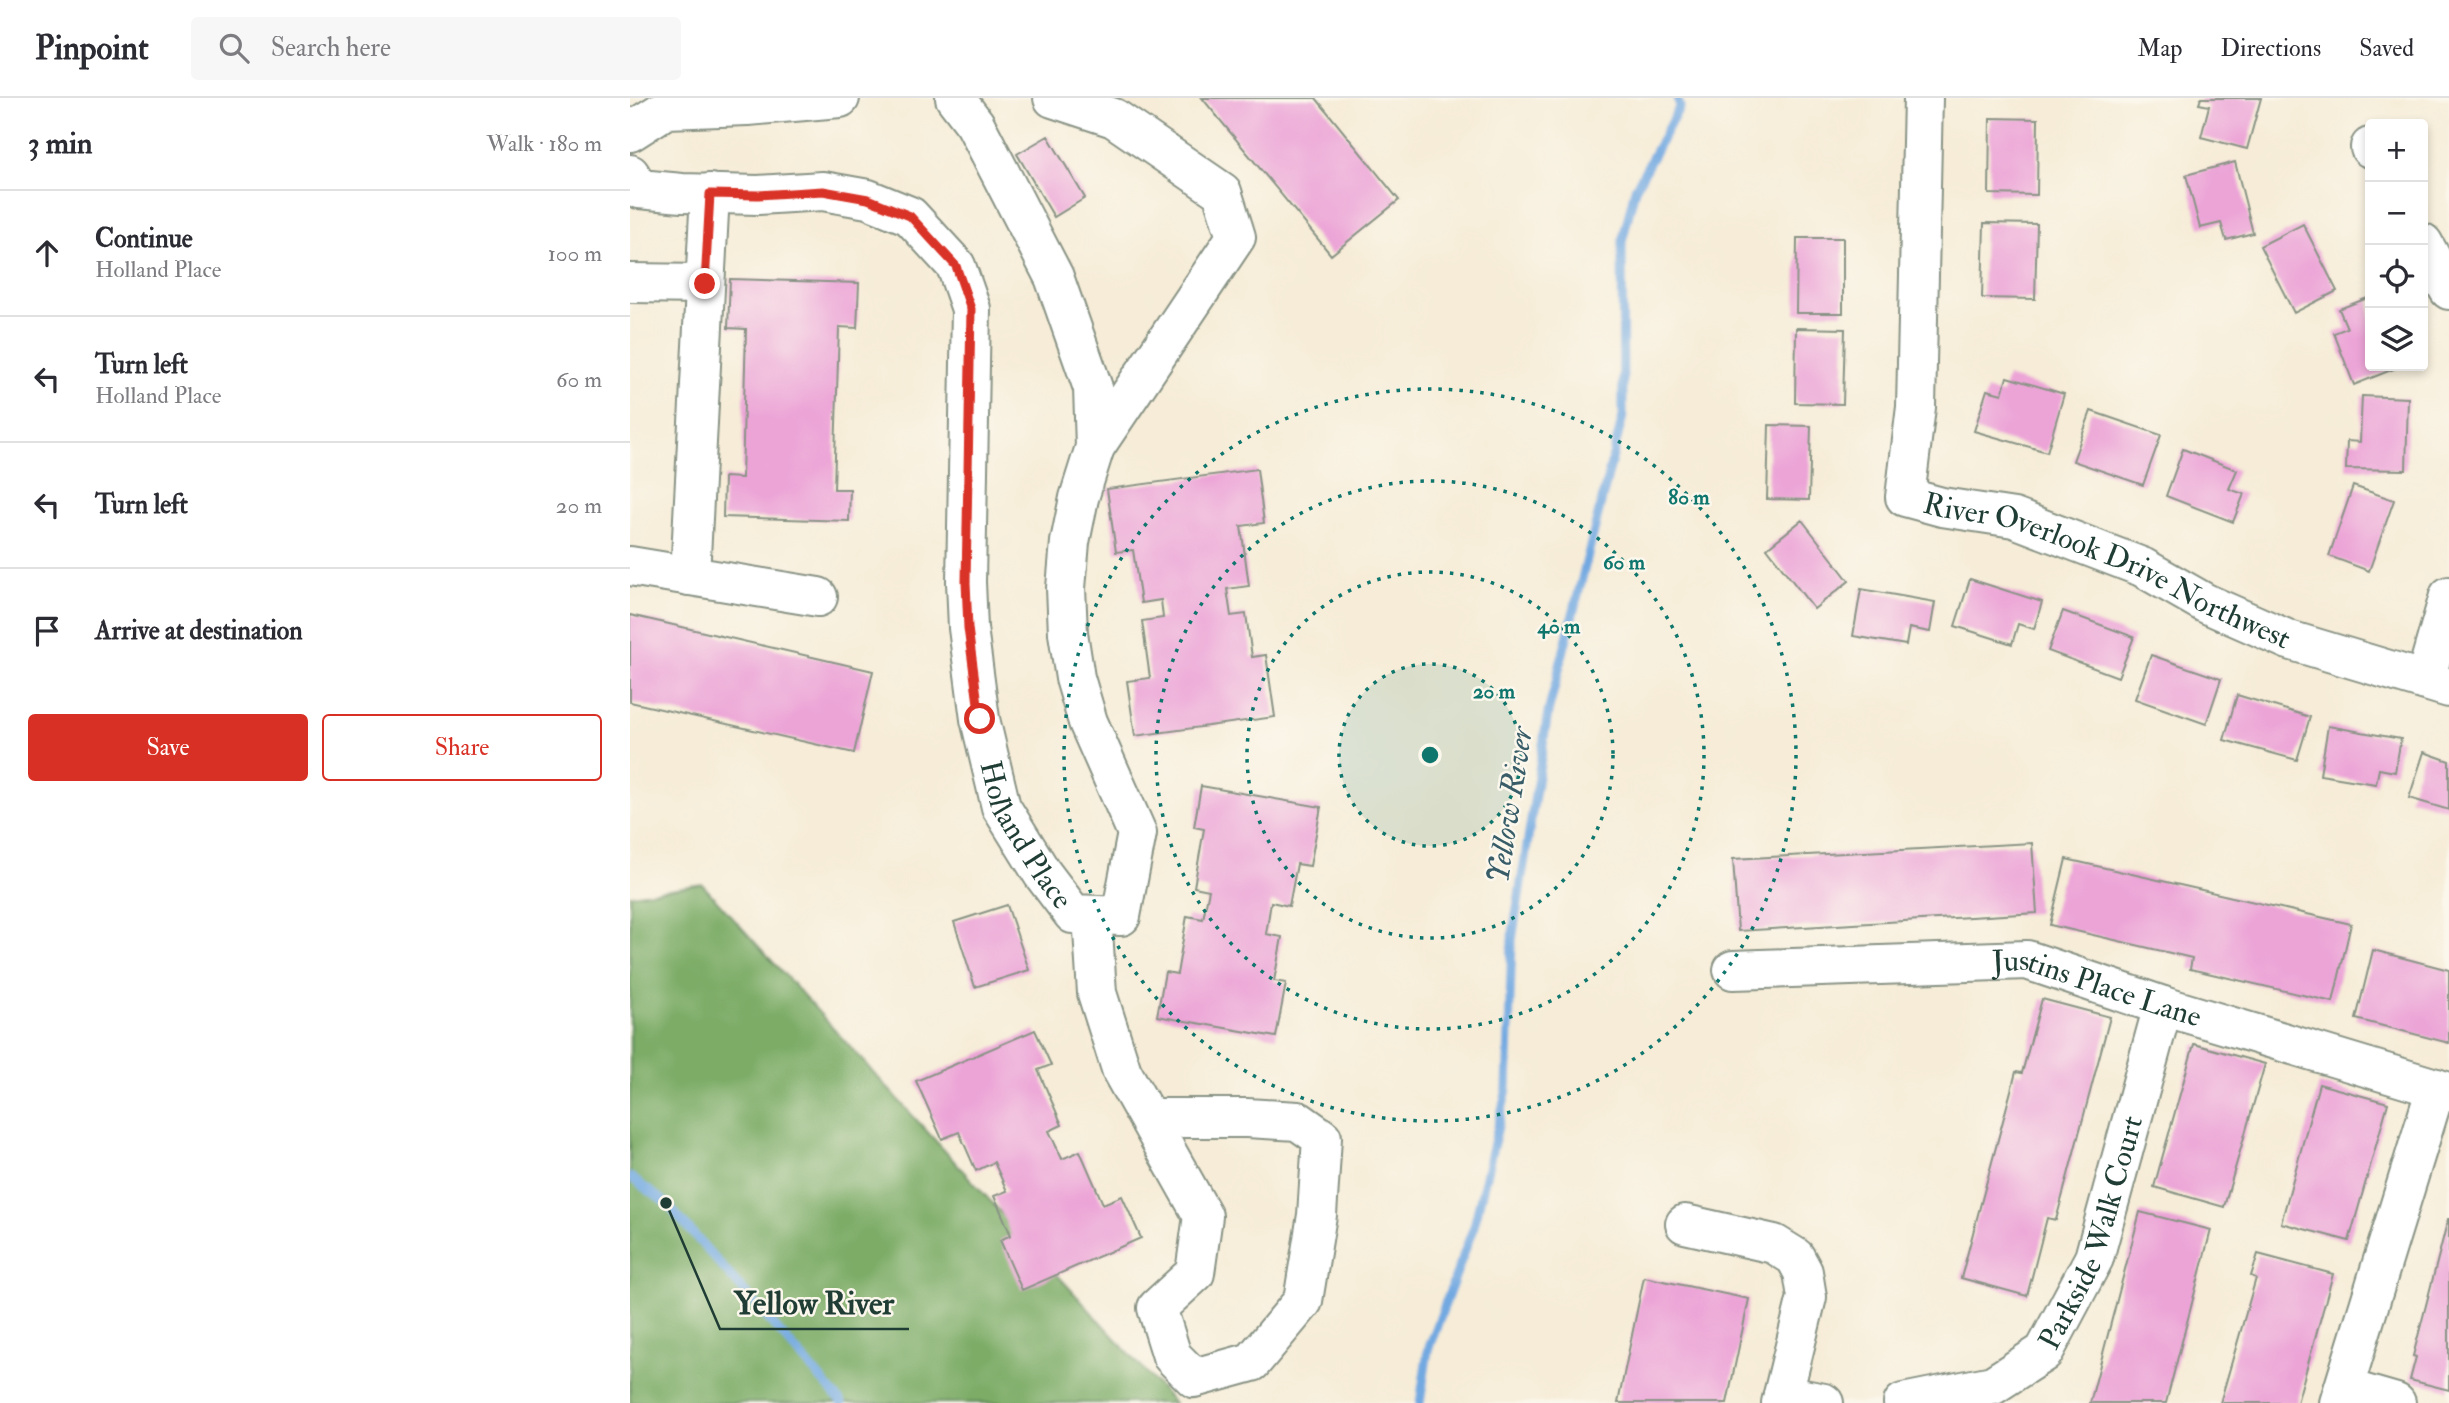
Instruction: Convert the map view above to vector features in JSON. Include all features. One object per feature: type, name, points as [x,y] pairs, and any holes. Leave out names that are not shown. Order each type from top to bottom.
[{"type":"street","points":[[630,132],[666,109],[747,106],[840,98]]},
{"type":"street","points":[[955,98],[980,134],[1054,277],[1093,388],[1094,447],[1070,542],[1066,588],[1068,633],[1075,678],[1088,722],[1137,833],[1121,916],[1092,915]]},
{"type":"street","points":[[1054,98],[1114,118],[1222,192],[1236,237],[1094,447]]},
{"type":"street","name":"River Overlook Drive Northwest","points":[[1923,98],[1916,407],[1905,496],[1941,507],[2014,518],[2142,567],[2205,603],[2289,640],[2437,684]]},
{"type":"street","name":"Holland Place","points":[[630,174],[639,189],[758,195],[823,191],[868,199],[910,216],[956,266],[971,309],[966,582],[968,628],[980,719],[989,763],[1001,807],[1042,873],[1073,914],[1092,915],[1097,993],[1122,1072],[1203,1216],[1195,1273],[1157,1308],[1172,1356],[1194,1378],[1252,1362],[1303,1301],[1317,1215],[1322,1138],[1298,1121],[1149,1118]]},
{"type":"street","points":[[690,576],[710,194]]},
{"type":"street","points":[[2424,245],[2449,290]]},
{"type":"street","points":[[630,283],[705,284]]},
{"type":"street","points":[[630,566],[818,597]]},
{"type":"street","points":[[2437,684],[2449,596]]},
{"type":"street","name":"Justins Place Lane","points":[[1732,970],[2027,960],[2163,1006],[2443,1090]]},
{"type":"street","name":"Parkside Walk Court","points":[[1903,1403],[1993,1385],[2044,1352],[2094,1258],[2163,1006]]},
{"type":"street","points":[[2396,1403],[2342,1395],[2443,1090]]},
{"type":"street","points":[[1685,1224],[1774,1244],[1795,1257],[1803,1272],[1807,1297],[1782,1399],[1824,1403]]},
{"type":"green space","points":[[702,884],[1174,1403],[630,1403],[630,895]]},
{"type":"building","points":[[1202,98],[1316,98],[1399,200],[1331,255]]},
{"type":"building","points":[[2201,98],[2261,98],[2247,149],[2201,137],[2209,106],[2199,104]]},
{"type":"building","points":[[1990,118],[2038,119],[2037,195],[1989,194]]},
{"type":"building","points":[[1048,136],[1085,198],[1054,217],[1017,154]]},
{"type":"building","points":[[2235,162],[2253,233],[2226,240],[2221,223],[2200,228],[2186,175]]},
{"type":"building","points":[[1984,223],[2037,224],[2035,299],[1982,298]]},
{"type":"building","points":[[2303,224],[2337,291],[2294,313],[2260,246]]},
{"type":"building","points":[[1797,238],[1843,238],[1843,313],[1796,313]]},
{"type":"building","points":[[730,279],[859,283],[857,328],[839,327],[834,489],[850,489],[849,521],[723,517],[724,477],[742,478],[746,329],[728,328]]},
{"type":"building","points":[[2365,299],[2365,371],[2389,371],[2354,385],[2334,333],[2347,328],[2339,309]]},
{"type":"building","points":[[1796,328],[1845,329],[1843,404],[1795,403]]},
{"type":"building","points":[[2007,377],[2064,394],[2047,452],[1974,431],[1987,390],[2002,394]]},
{"type":"building","points":[[2362,396],[2408,398],[2406,470],[2346,469],[2347,441],[2360,442]]},
{"type":"building","points":[[2091,411],[2161,435],[2143,485],[2073,461]]},
{"type":"building","points":[[1769,425],[1811,426],[1809,500],[1767,499]]},
{"type":"building","points":[[2183,449],[2237,470],[2229,489],[2244,494],[2233,522],[2166,496]]},
{"type":"building","points":[[1257,469],[1264,523],[1241,526],[1249,586],[1227,589],[1231,616],[1246,614],[1252,657],[1266,655],[1275,717],[1135,736],[1127,681],[1150,678],[1142,621],[1163,618],[1161,600],[1141,603],[1133,550],[1116,552],[1107,489]]},
{"type":"building","points":[[2353,486],[2394,500],[2369,571],[2329,556]]},
{"type":"building","points":[[1802,520],[1849,581],[1814,609],[1767,548]]},
{"type":"building","points":[[1970,579],[2042,602],[2034,629],[2018,624],[2012,644],[1955,626]]},
{"type":"building","points":[[1861,589],[1935,602],[1930,632],[1909,628],[1906,645],[1853,636]]},
{"type":"building","points":[[2063,611],[2134,637],[2118,677],[2048,651]]},
{"type":"building","points":[[630,615],[873,671],[854,753],[630,702]]},
{"type":"building","points":[[2151,655],[2221,679],[2206,724],[2135,699]]},
{"type":"building","points":[[2237,695],[2310,717],[2297,760],[2224,740]]},
{"type":"building","points":[[2328,726],[2401,739],[2395,772],[2379,769],[2376,784],[2320,775]]},
{"type":"building","points":[[2424,752],[2449,761],[2449,810],[2409,798]]},
{"type":"building","points":[[1201,786],[1321,807],[1310,866],[1297,864],[1289,906],[1271,902],[1266,934],[1282,937],[1274,981],[1286,983],[1276,1037],[1157,1016],[1165,972],[1177,974],[1187,916],[1203,919],[1209,890],[1194,887],[1204,829],[1194,827]]},
{"type":"building","points":[[2032,843],[2037,913],[1738,931],[1733,859]]},
{"type":"building","points":[[2066,859],[2351,924],[2333,1002],[2190,969],[2192,958],[2050,925]]},
{"type":"building","points":[[1007,905],[1029,970],[975,987],[954,922]]},
{"type":"building","points":[[2373,950],[2449,970],[2449,1043],[2356,1019]]},
{"type":"building","points":[[2042,999],[2110,1017],[2056,1220],[2047,1218],[2027,1296],[1961,1278],[2016,1072],[2022,1073]]},
{"type":"building","points":[[1035,1030],[1051,1065],[1038,1070],[1062,1125],[1049,1131],[1062,1159],[1080,1151],[1103,1204],[1122,1196],[1141,1238],[1022,1290],[1000,1240],[1011,1235],[994,1196],[1007,1191],[994,1162],[976,1171],[959,1132],[942,1139],[916,1081]]},
{"type":"building","points":[[2194,1044],[2265,1064],[2224,1207],[2154,1187]]},
{"type":"building","points":[[2319,1084],[2388,1103],[2349,1241],[2281,1223]]},
{"type":"building","points":[[2140,1212],[2211,1230],[2166,1403],[2090,1403]]},
{"type":"building","points":[[2448,1219],[2449,1390],[2410,1380],[2416,1357],[2413,1356]]},
{"type":"building","points":[[2258,1254],[2333,1274],[2297,1403],[2220,1403],[2256,1278],[2251,1276]]},
{"type":"building","points":[[1644,1277],[1749,1299],[1727,1403],[1618,1403]]},
{"type":"waterway","name":"Yellow River","points":[[1420,1403],[1428,1350],[1474,1226],[1507,1089],[1512,940],[1548,713],[1623,416],[1622,242],[1635,189],[1680,106],[1677,98]]},
{"type":"waterway","name":"Yellow River","points":[[630,1177],[666,1203],[842,1403]]},
{"type":"place","name":"Yellow River","points":[[666,1203]]},
{"type":"route","points":[[705,284],[710,194],[758,195],[823,191],[868,199],[910,216],[956,266],[971,309],[966,582],[968,628],[980,719]]}]
